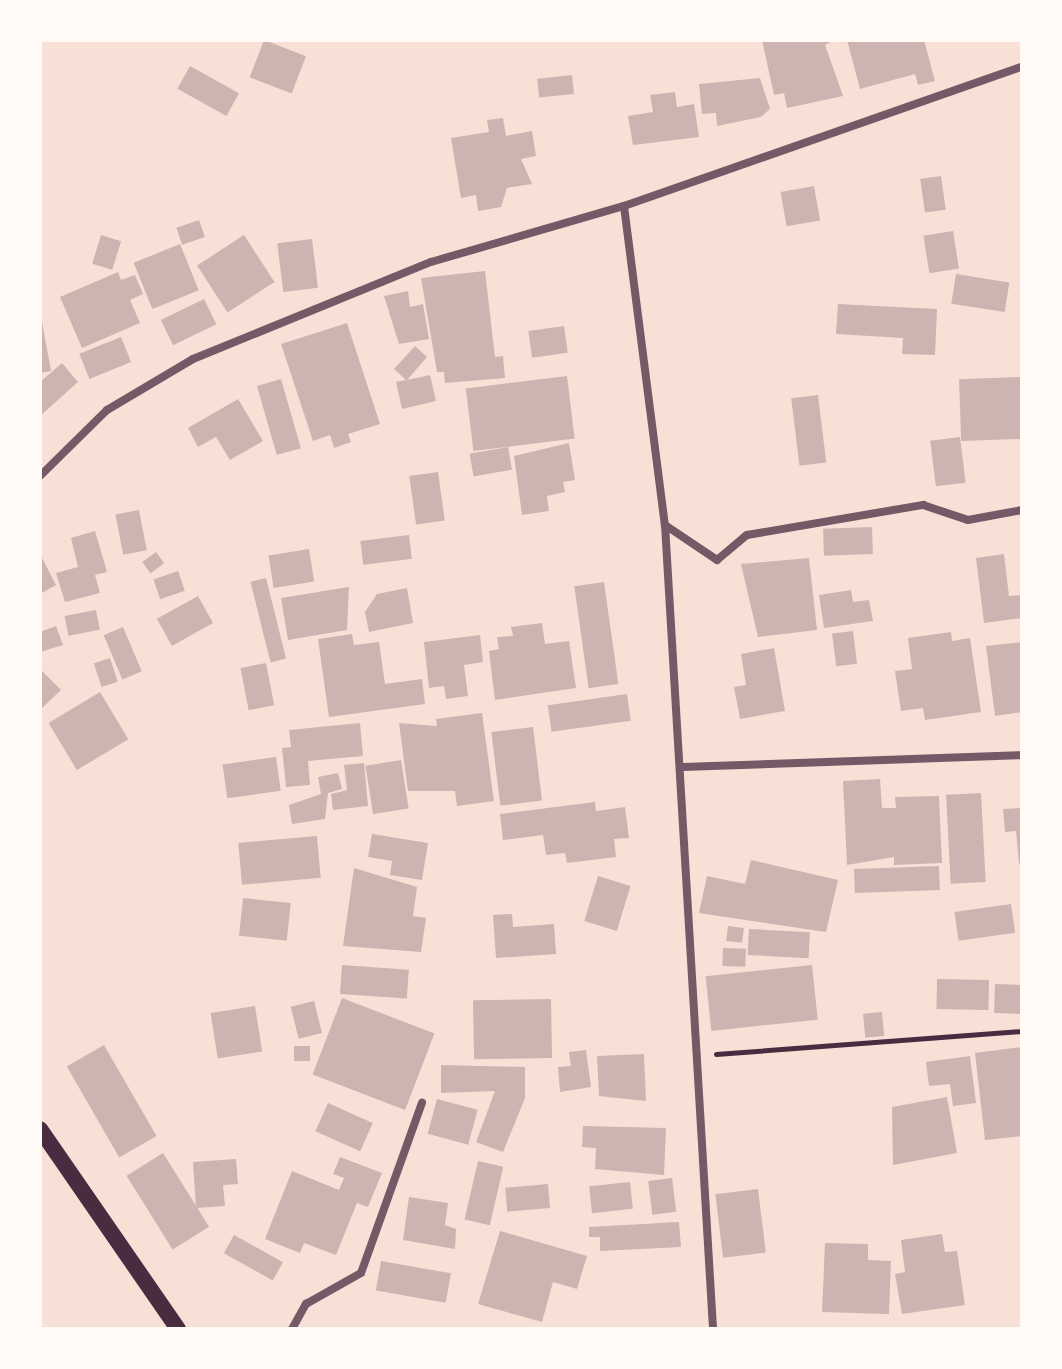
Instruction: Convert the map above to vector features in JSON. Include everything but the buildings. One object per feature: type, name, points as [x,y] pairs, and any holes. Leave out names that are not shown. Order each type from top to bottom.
[{"type":"main road","points":[[40,1129],[178,1329]]},
{"type":"street","points":[[40,476],[107,410],[193,359],[431,262],[624,206],[1022,67]]},
{"type":"street","points":[[624,206],[665,525],[683,767],[713,1329]]},
{"type":"street","points":[[665,525],[717,560],[747,535],[923,505],[968,520],[1022,510]]},
{"type":"street","points":[[683,767],[1022,755]]},
{"type":"street","points":[[292,1329],[306,1304],[361,1273],[422,1103]]},
{"type":"path","points":[[696,1055],[1022,1031]]}]
